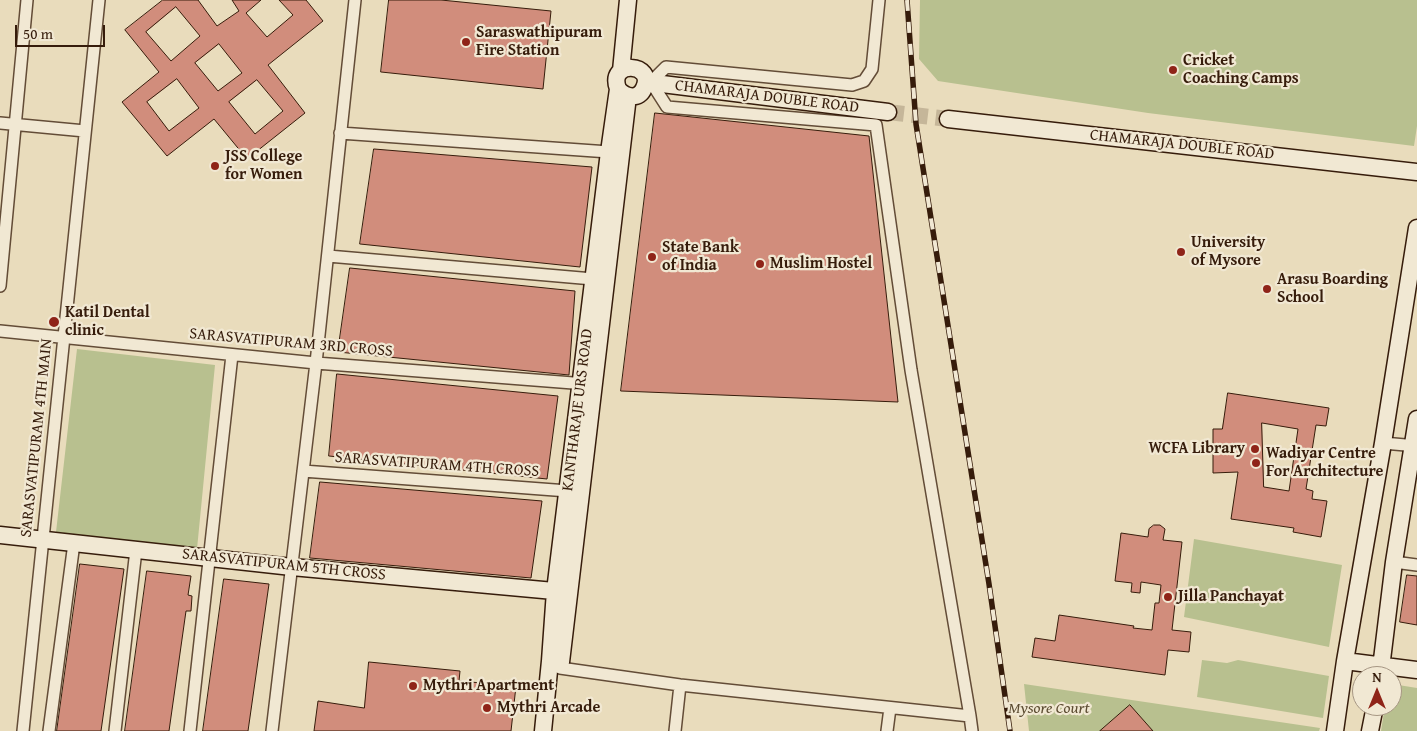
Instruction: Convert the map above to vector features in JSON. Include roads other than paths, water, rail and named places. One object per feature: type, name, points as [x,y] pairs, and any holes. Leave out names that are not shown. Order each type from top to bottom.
[{"type":"street","points":[[0,286],[27,0]]},
{"type":"street","name":"SARASVATIPURAM 4TH MAIN","points":[[23,731],[99,0]]},
{"type":"street","points":[[272,731],[316,364],[355,0]]},
{"type":"street","points":[[627,69],[628,0]]},
{"type":"street","points":[[639,0],[627,69],[616,80],[623,93],[636,96],[666,67],[852,86],[864,81],[872,69],[879,0]]},
{"type":"street","points":[[627,69],[639,70],[643,73],[667,107],[876,125],[911,370],[972,731]]},
{"type":"street","name":"CHAMARAJA DOUBLE ROAD","points":[[649,82],[888,112]]},
{"type":"street","name":"KANTHARAJE URS ROAD","points":[[554,731],[560,668],[568,490],[587,384],[593,278],[609,152],[623,93]]},
{"type":"street","name":"KANTHARAJE URS ROAD","points":[[543,731],[550,661],[562,592],[623,93]]},
{"type":"street","name":"CHAMARAJA DOUBLE ROAD","points":[[948,119],[1417,172]]},
{"type":"street","points":[[0,123],[86,131]]},
{"type":"street","points":[[340,133],[609,152]]},
{"type":"street","points":[[1335,731],[1345,660],[1383,443],[1417,228]]},
{"type":"street","points":[[328,256],[593,278]]},
{"type":"street","name":"SARASVATIPURAM 3RD CROSS","points":[[0,330],[316,364],[587,384]]},
{"type":"street","points":[[190,731],[232,354]]},
{"type":"street","points":[[1382,666],[1394,562],[1415,446],[1417,419]]},
{"type":"street","points":[[1383,443],[1415,446]]},
{"type":"street","name":"SARASVATIPURAM 4TH CROSS","points":[[303,471],[568,490]]},
{"type":"street","name":"SARASVATIPURAM 5TH CROSS","points":[[0,535],[292,567],[562,592]]},
{"type":"street","points":[[49,731],[74,543]]},
{"type":"street","points":[[115,731],[136,550]]},
{"type":"street","points":[[1394,562],[1417,565]]},
{"type":"street","points":[[1345,660],[1365,666]]},
{"type":"street","points":[[560,668],[680,685],[970,716]]},
{"type":"street","points":[[1402,670],[1417,670]]},
{"type":"street","points":[[675,731],[680,685]]},
{"type":"street","points":[[887,731],[890,708]]},
{"type":"street","points":[[1370,731],[1373,716]]},
{"type":"tunnel","points":[[888,112],[948,119]]},
{"type":"railway","points":[[907,0],[916,124],[989,584],[1010,731]]},
{"type":"place","name":"Saraswathipuram Fire Station","points":[[466,42]]},
{"type":"place","name":"Cricket Coaching Camps","points":[[1173,70]]},
{"type":"place","name":"JSS College for Women","points":[[215,166]]},
{"type":"place","name":"University of Mysore","points":[[1181,252]]},
{"type":"place","name":"State Bank of India","points":[[652,257]]},
{"type":"place","name":"Muslim Hostel","points":[[760,264]]},
{"type":"place","name":"Arasu Boarding School","points":[[1267,289]]},
{"type":"place","name":"Katil Dental clinic","points":[[54,322]]},
{"type":"place","name":"WCFA Library","points":[[1255,449]]},
{"type":"place","name":"Wadiyar Centre For Architecture","points":[[1256,463]]},
{"type":"place","name":"Jilla Panchayat","points":[[1168,597]]},
{"type":"place","name":"Mythri Apartment","points":[[413,686]]},
{"type":"place","name":"Mythri Arcade","points":[[487,708]]},
{"type":"park label","name":"Mysore Court","points":[[1049,709]]}]
